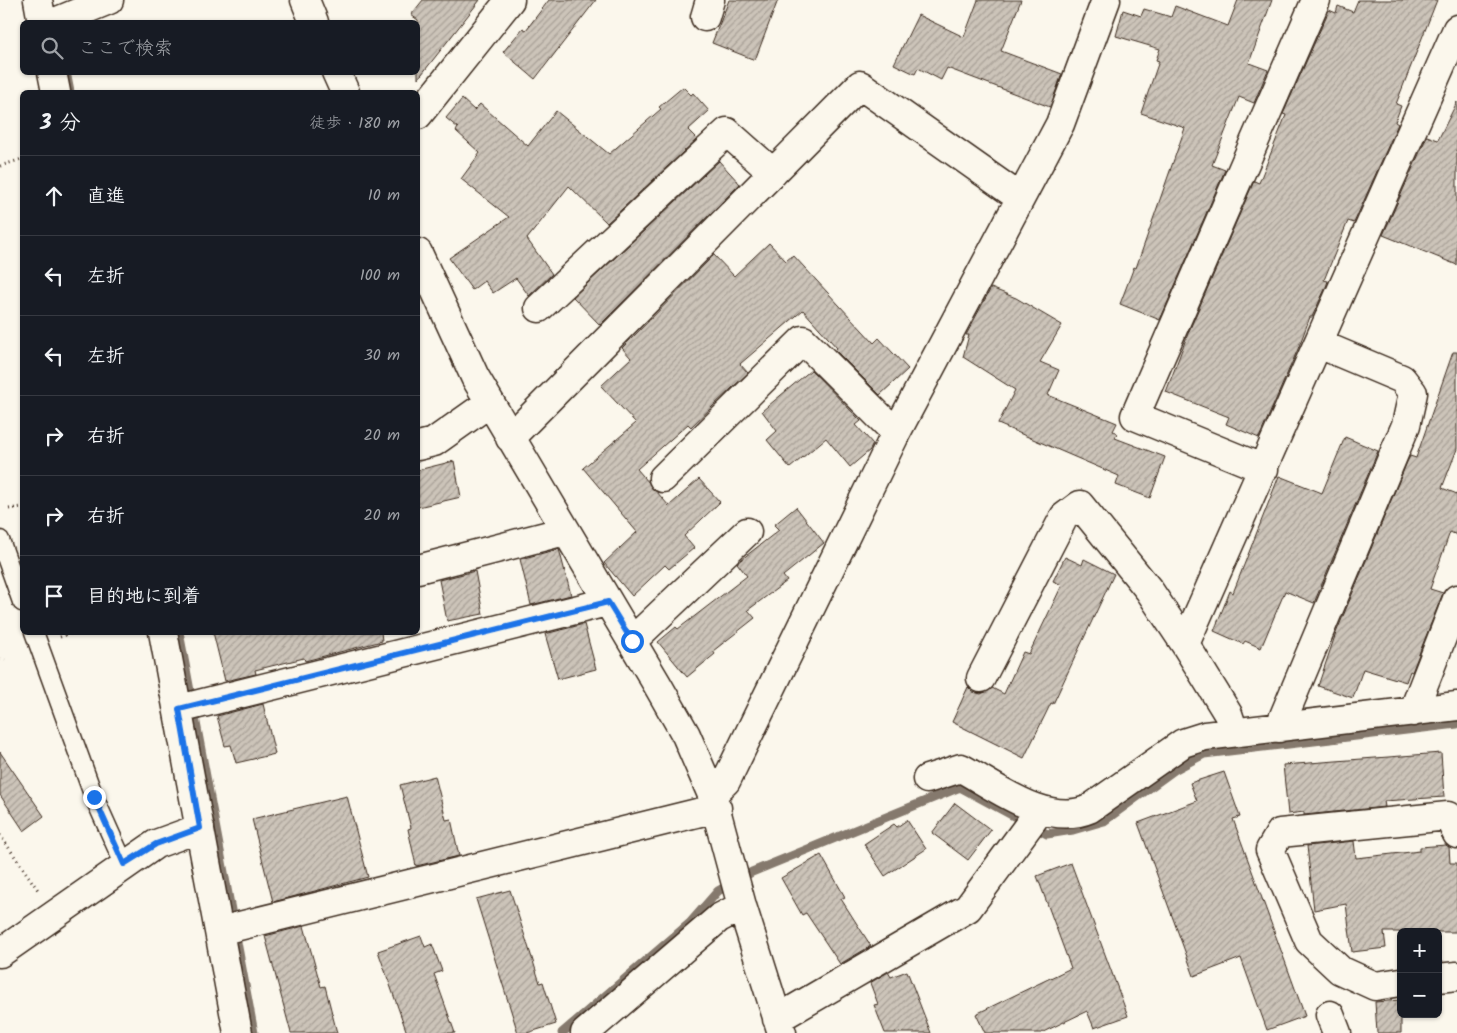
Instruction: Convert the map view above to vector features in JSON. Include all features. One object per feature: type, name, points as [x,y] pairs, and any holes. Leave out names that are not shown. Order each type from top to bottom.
[{"type":"street","points":[[38,0],[51,20]]},
{"type":"street","points":[[57,20],[109,0]]},
{"type":"street","points":[[304,0],[313,20]]},
{"type":"street","points":[[420,112],[510,0]]},
{"type":"street","points":[[228,928],[714,801],[726,781],[896,433],[1019,197],[1060,124],[1106,0]]},
{"type":"street","points":[[1264,469],[1135,416],[1316,0]]},
{"type":"street","points":[[1185,644],[1457,29]]},
{"type":"street","points":[[53,75],[56,90]]},
{"type":"street","points":[[510,438],[860,85],[1019,197]]},
{"type":"street","points":[[540,308],[727,132],[773,173]]},
{"type":"street","points":[[420,265],[489,403],[632,641],[686,735],[714,801],[779,1026],[968,908],[1033,820],[1077,814],[1089,809],[1183,742],[1234,732],[1457,706]]},
{"type":"street","points":[[663,478],[803,340],[896,433]]},
{"type":"street","points":[[1278,728],[1406,425],[1413,393],[1402,379],[1318,344]]},
{"type":"street","points":[[420,446],[434,442],[489,403]]},
{"type":"street","points":[[981,678],[1064,518],[1080,505],[1149,590],[1228,714],[1234,732]]},
{"type":"street","points":[[420,569],[565,531]]},
{"type":"street","points":[[632,641],[747,532]]},
{"type":"street","points":[[1413,712],[1457,599]]},
{"type":"street","points":[[188,706],[608,602]]},
{"type":"street","points":[[164,635],[188,706],[200,828],[228,928],[238,1033]]},
{"type":"street","points":[[927,779],[961,768],[1033,820]]},
{"type":"street","points":[[1397,983],[1375,986],[1340,970],[1309,941],[1270,850],[1280,833],[1448,816],[1457,834]]},
{"type":"street","points":[[0,953],[124,864],[156,844],[200,828]]},
{"type":"street","points":[[585,1033],[719,918],[738,889]]},
{"type":"street","points":[[1442,978],[1457,976]]},
{"type":"lane","points":[[0,540],[20,596]]},
{"type":"lane","points":[[35,635],[94,797],[124,864]]},
{"type":"path","points":[[0,166],[20,160]]},
{"type":"path","points":[[9,509],[20,507]]},
{"type":"path","points":[[55,640],[67,635]]},
{"type":"path","points":[[0,659],[5,660]]},
{"type":"path","points":[[0,835],[39,891]]},
{"type":"building","points":[[423,0],[480,0],[418,79],[418,75],[420,75],[420,20],[411,15]]},
{"type":"building","points":[[549,0],[596,0],[535,79],[503,52],[523,28],[526,30]]},
{"type":"building","points":[[729,0],[778,0],[755,60],[712,43]]},
{"type":"building","points":[[978,0],[1021,0],[1001,51],[1062,74],[1050,107],[947,68],[941,80],[918,68],[915,74],[894,64],[918,15],[964,37]]},
{"type":"building","points":[[1238,0],[1272,0],[1249,63],[1268,70],[1254,103],[1239,97],[1212,165],[1225,170],[1160,320],[1120,304],[1134,267],[1136,268],[1185,128],[1141,113],[1159,61],[1156,60],[1160,49],[1116,36],[1123,10],[1141,16],[1144,9],[1171,17],[1175,6],[1228,26]]},
{"type":"building","points":[[1358,0],[1437,0],[1396,104],[1401,106],[1395,122],[1398,124],[1354,223],[1348,221],[1324,280],[1328,281],[1326,287],[1312,317],[1310,317],[1259,438],[1226,424],[1229,417],[1166,392],[1189,331],[1254,181],[1259,183],[1286,115],[1283,114],[1329,10],[1336,13],[1338,6],[1353,12]]},
{"type":"building","points":[[683,87],[691,95],[693,93],[709,111],[688,130],[697,139],[607,223],[569,186],[527,239],[552,274],[529,296],[516,278],[493,293],[484,281],[472,290],[449,258],[509,217],[461,179],[480,153],[456,131],[458,128],[446,118],[462,99],[474,110],[480,104],[528,146],[556,111],[609,154],[661,109],[659,107]]},
{"type":"building","points":[[1457,102],[1457,265],[1383,235],[1427,136],[1438,140]]},
{"type":"building","points":[[719,161],[740,184],[600,325],[573,297]]},
{"type":"building","points":[[769,243],[786,261],[793,255],[874,343],[879,338],[908,369],[880,395],[835,350],[837,348],[803,310],[740,364],[748,373],[691,427],[688,424],[637,469],[669,506],[699,479],[720,502],[684,536],[694,548],[669,569],[665,565],[632,596],[604,563],[637,532],[583,468],[636,423],[601,386],[631,358],[622,348],[714,255],[734,276]]},
{"type":"building","points":[[991,288],[1016,298],[1062,325],[1040,362],[1059,370],[1048,395],[1117,423],[1113,431],[1117,433],[1115,438],[1165,457],[1150,498],[1116,485],[1119,476],[998,424],[1015,390],[963,357],[969,335],[966,335]]},
{"type":"building","points":[[1453,352],[1457,352],[1457,449],[1442,488],[1457,494],[1457,535],[1450,532],[1430,589],[1443,593],[1412,672],[1410,671],[1406,682],[1363,669],[1353,698],[1318,686],[1336,633],[1407,462],[1410,456],[1416,458]]},
{"type":"building","points":[[811,370],[861,421],[856,425],[873,444],[870,450],[850,467],[826,438],[790,468],[767,440],[777,431],[762,411]]},
{"type":"building","points":[[1345,437],[1378,451],[1314,603],[1285,591],[1261,648],[1245,641],[1243,644],[1214,631],[1230,591],[1233,593],[1279,476],[1322,493]]},
{"type":"building","points":[[454,461],[461,497],[420,507],[420,470]]},
{"type":"building","points":[[796,507],[824,543],[783,576],[787,581],[748,610],[755,618],[713,651],[715,654],[687,677],[658,642],[747,576],[737,563],[779,530],[774,525]]},
{"type":"building","points":[[559,549],[571,595],[531,605],[520,559]]},
{"type":"building","points":[[1065,557],[1082,565],[1084,559],[1114,574],[1053,704],[1051,703],[1024,758],[952,722],[968,687],[973,692],[981,694],[992,688],[1004,694],[1023,652],[1029,654],[1062,585],[1053,581]]},
{"type":"building","points":[[475,571],[483,614],[447,621],[439,580]]},
{"type":"building","points":[[584,624],[596,669],[558,679],[545,634]]},
{"type":"building","points":[[214,635],[381,635],[382,641],[305,661],[304,658],[255,670],[256,674],[225,681]]},
{"type":"building","points":[[263,704],[275,754],[236,763],[231,745],[225,746],[217,716]]},
{"type":"building","points":[[0,752],[44,816],[24,831],[0,795]]},
{"type":"building","points":[[1441,753],[1444,797],[1384,801],[1385,807],[1304,815],[1304,812],[1288,814],[1283,765]]},
{"type":"building","points":[[1224,772],[1240,817],[1233,819],[1305,1016],[1267,1030],[1241,958],[1194,976],[1138,823],[1197,801],[1190,783]]},
{"type":"building","points":[[435,776],[446,820],[451,819],[459,856],[416,866],[408,829],[411,828],[400,785]]},
{"type":"building","points":[[347,796],[368,877],[273,902],[252,819]]},
{"type":"building","points":[[955,803],[991,830],[968,860],[932,833]]},
{"type":"building","points":[[907,820],[926,849],[885,876],[864,844],[894,824],[897,827]]},
{"type":"building","points":[[1354,841],[1356,858],[1420,851],[1420,847],[1446,845],[1449,847],[1450,863],[1457,863],[1457,932],[1442,932],[1442,928],[1397,928],[1397,932],[1384,932],[1386,948],[1352,952],[1346,904],[1314,910],[1307,846]]},
{"type":"building","points":[[821,855],[845,897],[841,899],[871,946],[840,964],[806,913],[802,915],[781,878]]},
{"type":"building","points":[[1071,863],[1128,1016],[1094,1028],[1087,1011],[1041,1033],[985,1033],[976,1014],[1071,968],[1037,876]]},
{"type":"building","points":[[510,890],[540,983],[543,982],[556,1024],[527,1033],[518,1033],[476,899]]},
{"type":"building","points":[[304,926],[321,987],[325,986],[337,1033],[291,1033],[265,936]]},
{"type":"building","points":[[421,936],[425,947],[432,944],[442,971],[434,974],[455,1033],[407,1033],[378,951]]},
{"type":"building","points":[[907,971],[931,1033],[885,1033],[874,1005],[878,1004],[870,983],[888,972],[891,977]]},
{"type":"building","points":[[1397,1000],[1397,1018],[1401,1018],[1401,1033],[1377,1033],[1375,1002]]},
{"type":"waterway","points":[[67,75],[70,90]]},
{"type":"waterway","points":[[180,635],[254,1033]]},
{"type":"waterway","points":[[562,1033],[690,923],[718,891],[752,872],[960,787],[1047,834],[1073,830],[1104,821],[1174,770],[1204,754],[1457,724]]},
{"type":"route","points":[[94,797],[124,864],[156,844],[200,828],[179,709],[608,602],[632,641]]}]
